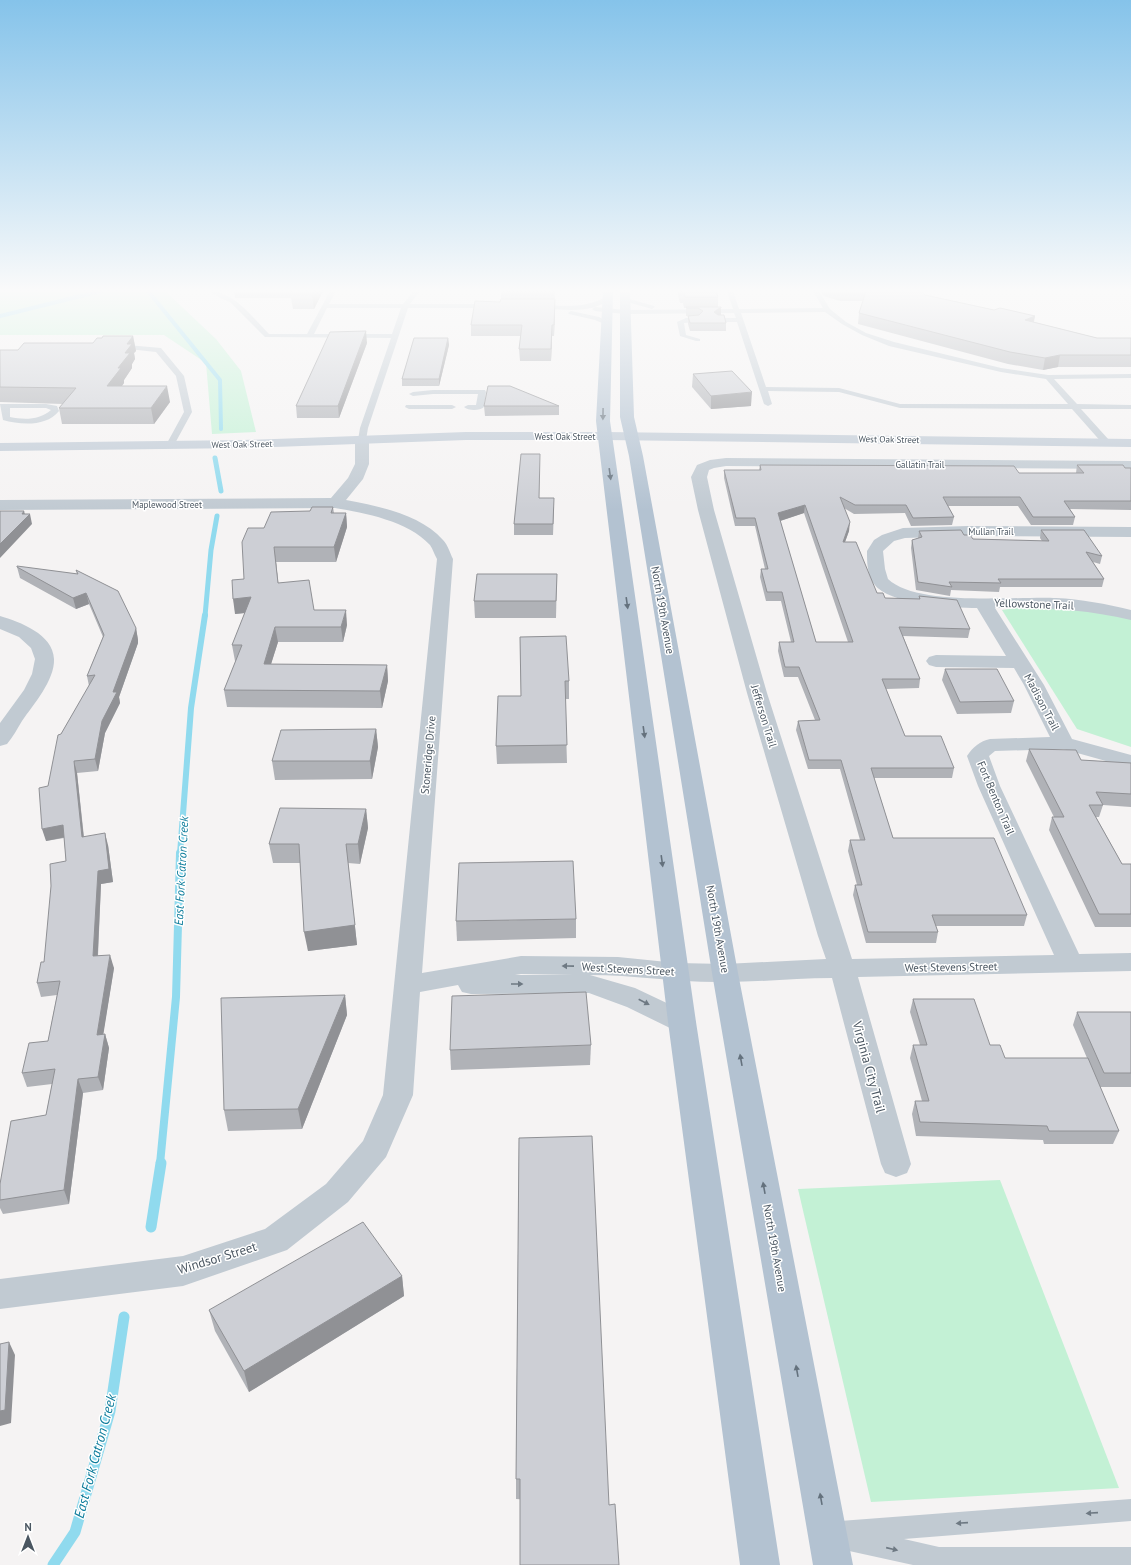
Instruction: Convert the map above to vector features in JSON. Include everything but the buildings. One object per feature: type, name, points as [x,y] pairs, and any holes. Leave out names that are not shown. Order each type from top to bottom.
[{"type":"main road","points":[[605,364],[603,418],[605,436],[682,1022],[760,1565]]},
{"type":"main road","name":"North 19th Avenue","points":[[626,364],[627,417],[632,436],[725,973],[833,1565]]},
{"type":"main road","name":"West Oak Street","points":[[0,447],[170,445],[466,436],[632,436],[1131,443]]},
{"type":"street","points":[[335,503],[355,480],[362,464],[362,440]]},
{"type":"street","name":"Gallatin Trail","points":[[710,464],[726,462],[1131,465]]},
{"type":"street","name":"Jefferson Trail","points":[[710,464],[702,468],[699,477],[706,510],[757,693],[831,936],[843,969]]},
{"type":"street","name":"Maplewood Street","points":[[0,504],[335,503]]},
{"type":"street","name":"Stoneridge Drive","points":[[335,503],[379,511],[423,530],[438,544],[445,559],[398,1095],[375,1148]]},
{"type":"street","name":"Mullan Trail","points":[[983,603],[931,600],[904,595],[883,584],[876,570],[875,551],[880,544],[888,538],[903,533],[961,531],[1131,532]]},
{"type":"street","name":"Yellowstone Trail","points":[[983,603],[1053,603],[1083,606],[1131,615]]},
{"type":"street","name":"Madison Trail","points":[[983,603],[1020,662],[1064,743]]},
{"type":"street","points":[[0,622],[25,632],[35,638],[45,659],[44,670],[37,686],[8,725],[0,740]]},
{"type":"street","name":"Madison Trail","points":[[936,662],[1020,662]]},
{"type":"street","name":"Fort Benton Trail","points":[[1071,964],[992,793],[978,756],[990,745],[1064,743],[1131,762]]},
{"type":"street","name":"West Stevens Street","points":[[408,985],[521,965],[618,966],[676,972],[725,973],[803,969],[1131,962]]},
{"type":"street","name":"Virginia City Trail","points":[[843,969],[896,1164]]},
{"type":"street","name":"West Stevens Street","points":[[408,985],[589,984],[607,988],[638,1000],[682,1022]]},
{"type":"street","name":"Windsor Street","points":[[0,1294],[183,1271],[276,1240],[337,1193],[375,1148]]},
{"type":"lane","points":[[170,364],[180,376],[188,412],[170,445]]},
{"type":"lane","points":[[362,440],[364,428],[386,364]]},
{"type":"lane","points":[[755,364],[768,404]]},
{"type":"lane","points":[[976,364],[1001,370],[1048,377],[1131,376]]},
{"type":"lane","points":[[1048,377],[1106,442]]},
{"type":"lane","points":[[763,389],[839,390],[900,406],[1131,407]]},
{"type":"lane","points":[[413,394],[433,392],[482,392],[480,407],[468,407]]},
{"type":"lane","points":[[3,406],[46,406],[54,408],[55,411],[46,418],[25,421],[13,420],[6,418],[3,406]]},
{"type":"lane","points":[[410,407],[452,407]]},
{"type":"lane","points":[[827,1534],[1131,1510]]},
{"type":"lane","points":[[827,1534],[938,1559],[1131,1559]]},
{"type":"green space","points":[[206,364],[236,364],[241,371],[256,432],[212,434]]},
{"type":"green space","points":[[1029,606],[1075,607],[1131,619],[1131,747],[1077,729],[1002,610]]},
{"type":"green space","points":[[1000,1180],[1119,1488],[871,1502],[798,1189]]},
{"type":"waterway","name":"East Fork Catron Creek","points":[[207,364],[220,380],[221,429]]},
{"type":"waterway","name":"East Fork Catron Creek","points":[[215,458],[221,491]]},
{"type":"waterway","name":"East Fork Catron Creek","points":[[205,616],[211,550],[217,516]]},
{"type":"waterway","name":"East Fork Catron Creek","points":[[180,854],[191,708],[205,615]]},
{"type":"waterway","name":"East Fork Catron Creek","points":[[160,1164],[176,997],[180,853]]},
{"type":"waterway","name":"East Fork Catron Creek","points":[[151,1227],[161,1163]]},
{"type":"waterway","name":"East Fork Catron Creek","points":[[53,1565],[75,1532],[110,1411],[124,1317]]}]
